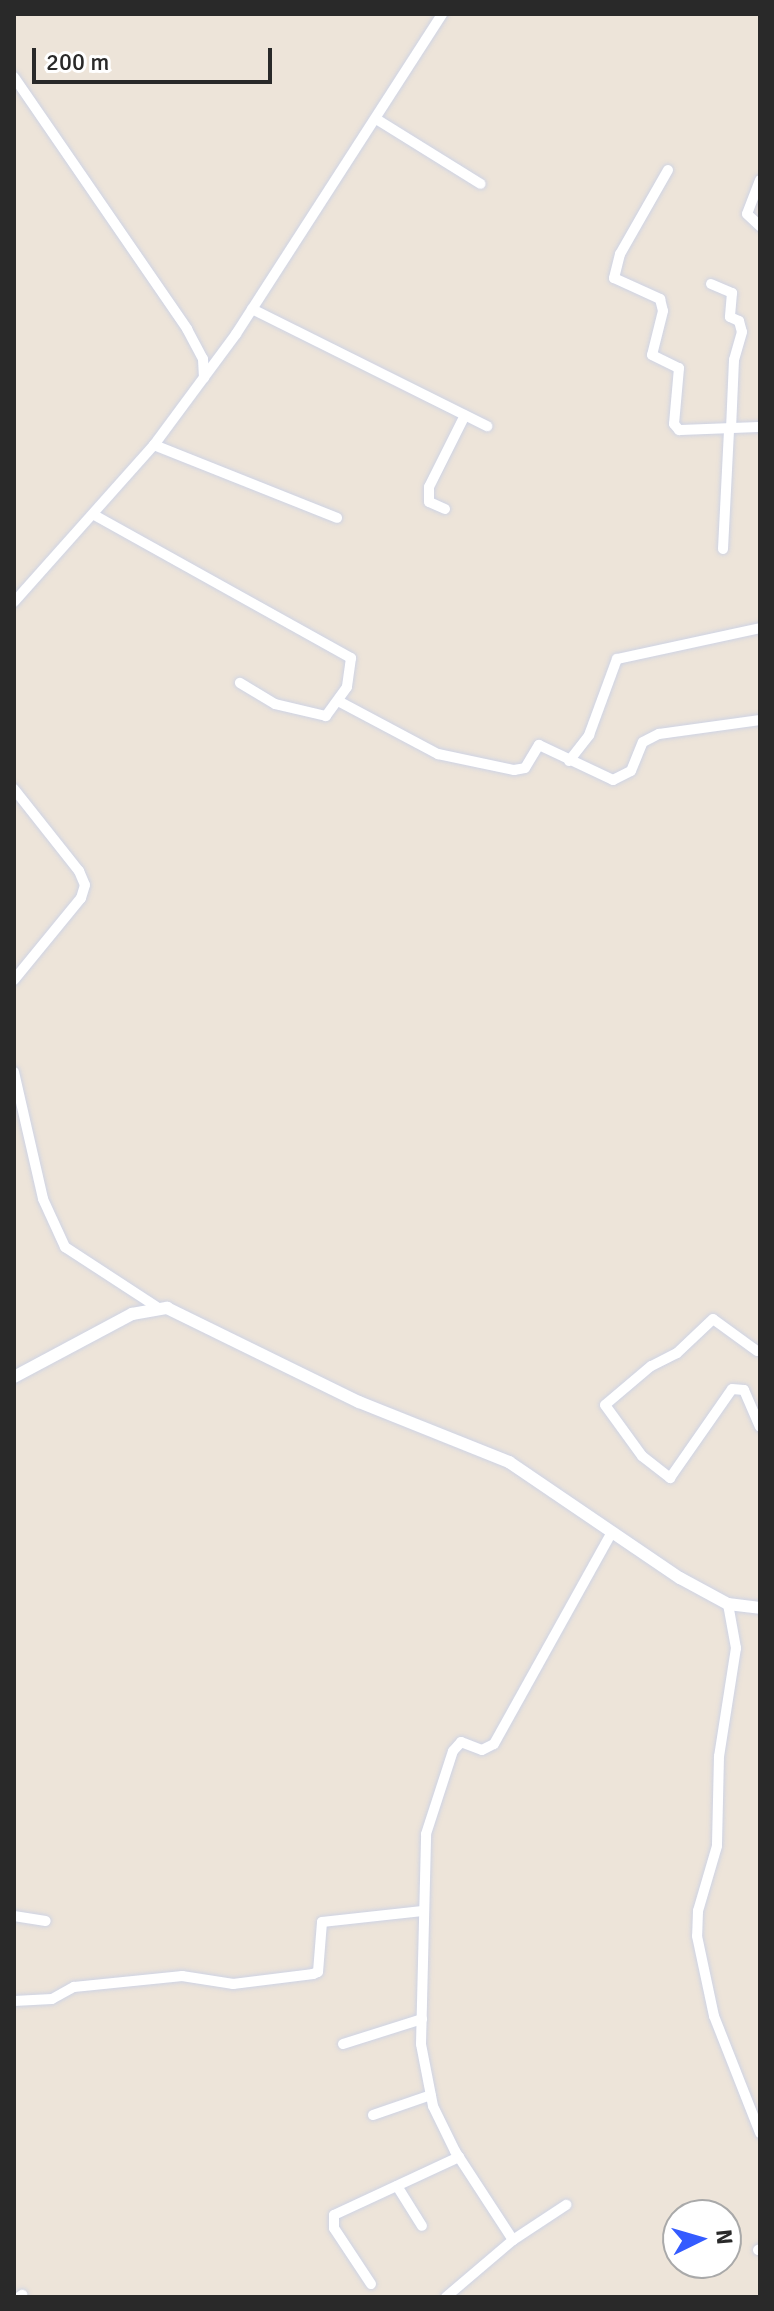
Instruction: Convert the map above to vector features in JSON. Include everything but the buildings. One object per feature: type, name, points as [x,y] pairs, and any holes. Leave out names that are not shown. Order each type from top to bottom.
[{"type":"street","points":[[14,602],[96,516],[204,378],[252,309],[442,14]]},
{"type":"street","points":[[14,77],[187,329],[203,359],[204,378]]},
{"type":"street","points":[[376,119],[481,184]]},
{"type":"street","points":[[668,170],[620,254],[614,278],[660,299],[663,311],[652,355],[680,372],[674,424],[684,431],[760,427]]},
{"type":"street","points":[[760,180],[747,214],[760,226]]},
{"type":"street","points":[[711,284],[732,293],[730,317],[739,321],[742,332],[734,360],[723,549]]},
{"type":"street","points":[[252,309],[487,426]]},
{"type":"street","points":[[445,509],[429,502],[429,487],[465,415]]},
{"type":"street","points":[[154,445],[337,518]]},
{"type":"street","points":[[96,516],[343,652],[352,667],[340,702],[326,716],[307,714],[275,704],[240,683]]},
{"type":"street","points":[[569,761],[589,735],[617,659],[760,628]]},
{"type":"street","points":[[340,702],[438,754],[514,770],[525,768],[539,745],[613,780],[623,778],[643,742],[659,734],[760,720]]},
{"type":"street","points":[[14,789],[79,871],[85,885],[81,898],[14,980]]},
{"type":"street","points":[[14,1072],[43,1199],[65,1247],[157,1307],[359,1402],[509,1462],[611,1534],[728,1604],[760,1608]]},
{"type":"street","points":[[14,1377],[132,1314],[157,1307]]},
{"type":"street","points":[[757,1351],[713,1319],[677,1353],[651,1366],[605,1405],[642,1456],[670,1478],[732,1389],[744,1390],[760,1427]]},
{"type":"street","points":[[513,2240],[437,2119],[431,2095],[422,2019],[426,1834],[448,1759],[461,1742],[482,1750],[494,1744],[611,1534]]},
{"type":"street","points":[[728,1604],[736,1648],[719,1756],[717,1846],[698,1911],[697,1936],[714,2016],[760,2133]]},
{"type":"street","points":[[14,2001],[52,1999],[74,1987],[182,1976],[233,1984],[313,1974],[318,1972],[322,1922],[422,1911]]},
{"type":"street","points":[[14,1916],[46,1921]]},
{"type":"street","points":[[343,2044],[422,2019]]},
{"type":"street","points":[[373,2115],[431,2095]]},
{"type":"street","points":[[371,2284],[334,2228],[334,2215],[459,2157]]},
{"type":"street","points":[[397,2186],[422,2226]]},
{"type":"street","points":[[446,2297],[513,2240],[566,2205]]}]
